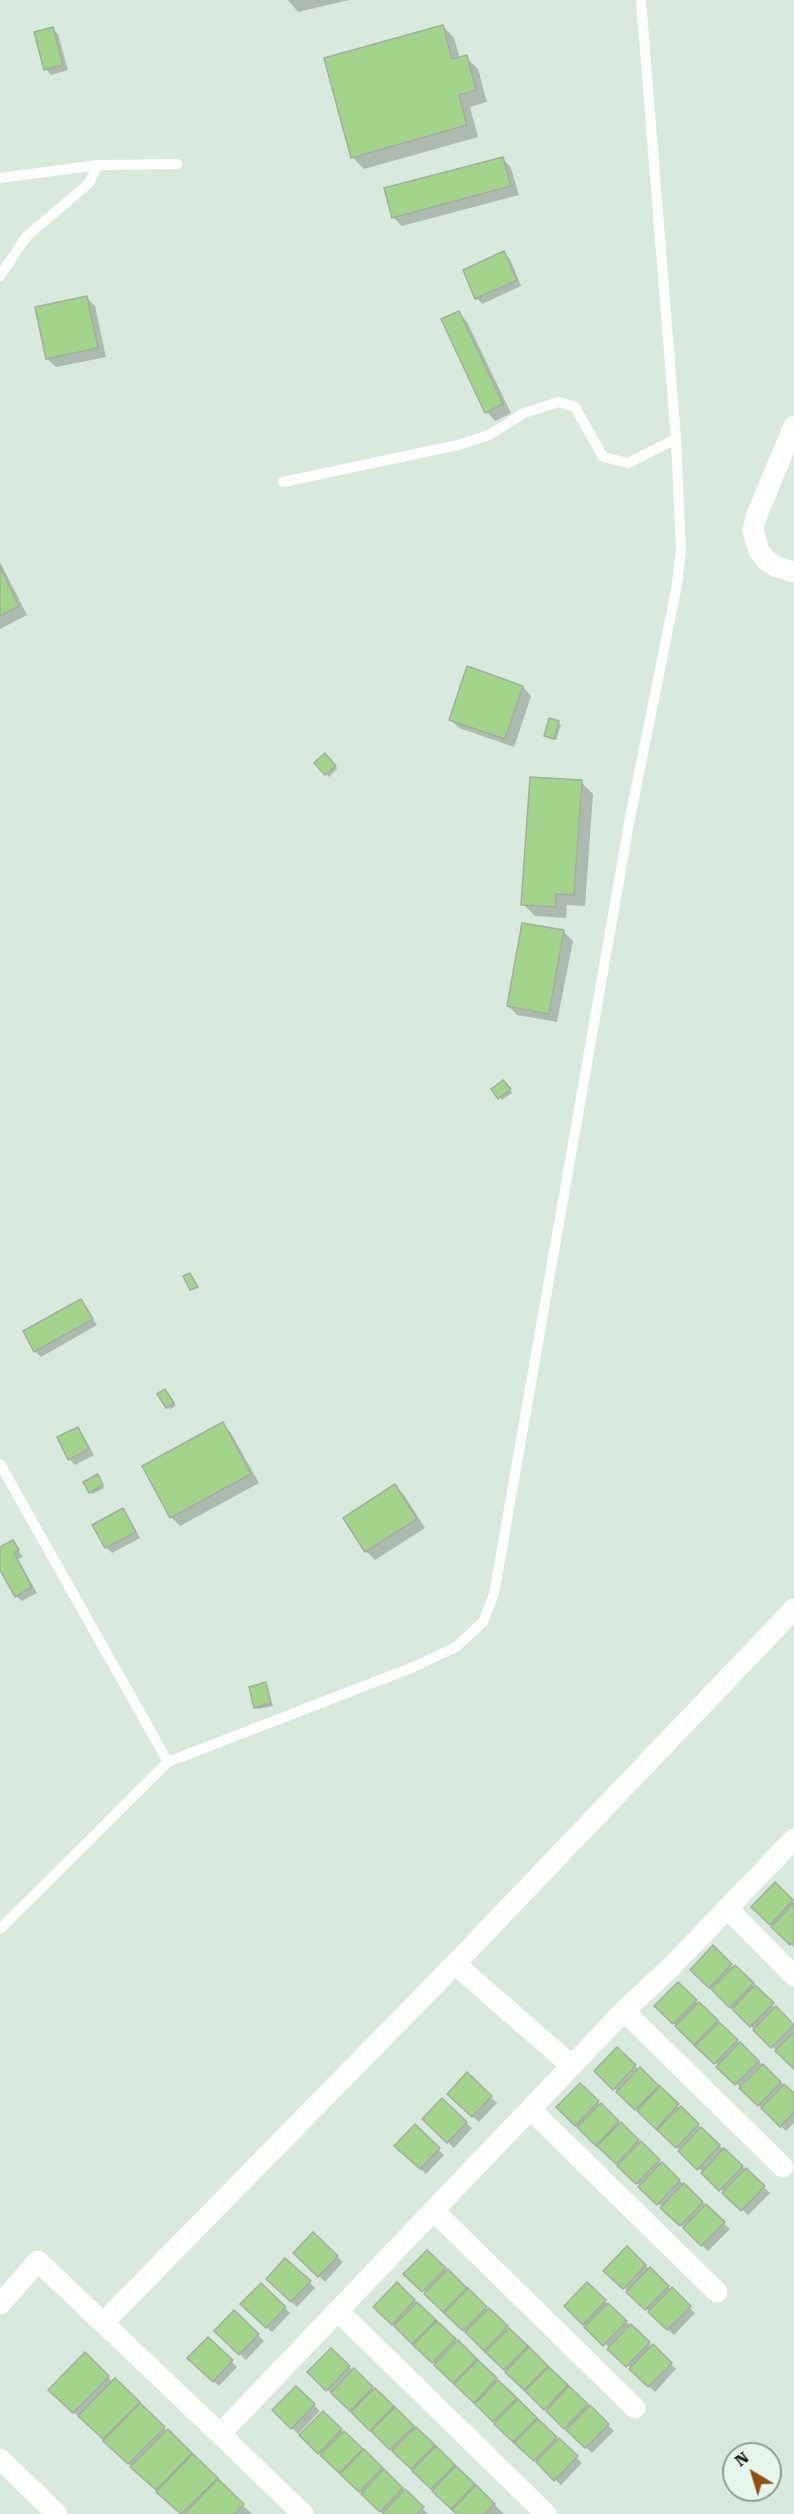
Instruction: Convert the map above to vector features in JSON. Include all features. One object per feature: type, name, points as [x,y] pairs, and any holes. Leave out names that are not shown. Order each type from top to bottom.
[{"type":"street","points":[[794,426],[753,530],[759,551],[767,561],[794,572]]},
{"type":"street","points":[[103,2322],[455,1964],[794,1609]]},
{"type":"street","points":[[220,2434],[435,2212],[624,2011],[671,1967],[794,1839]]},
{"type":"street","points":[[727,1908],[794,1976]]},
{"type":"street","points":[[455,1964],[572,2066]]},
{"type":"street","points":[[624,2011],[783,2167]]},
{"type":"street","points":[[531,2110],[717,2292]]},
{"type":"street","points":[[435,2212],[635,2408]]},
{"type":"street","points":[[0,2304],[38,2261],[303,2514]]},
{"type":"street","points":[[339,2312],[546,2514]]},
{"type":"street","points":[[0,2459],[57,2514]]},
{"type":"lane","points":[[0,1929],[168,1762],[411,1668],[456,1647],[483,1622],[494,1593],[630,818],[676,590],[681,551],[676,439],[641,0]]},
{"type":"lane","points":[[0,178],[98,165],[177,164]]},
{"type":"lane","points":[[0,276],[26,237],[89,183],[98,165]]},
{"type":"lane","points":[[283,482],[458,445],[489,435],[524,413],[559,402],[575,407],[603,457],[628,463],[676,439]]},
{"type":"lane","points":[[0,1464],[168,1762]]},
{"type":"building","points":[[443,25],[452,59],[467,55],[476,90],[459,95],[467,125],[351,158],[324,58]]},
{"type":"building","points":[[53,27],[63,65],[44,70],[34,32]]},
{"type":"building","points":[[503,157],[511,186],[392,218],[384,188]]},
{"type":"building","points":[[504,251],[517,280],[475,299],[463,270]]},
{"type":"building","points":[[87,296],[98,348],[46,359],[35,307]]},
{"type":"building","points":[[459,311],[503,404],[485,413],[441,319]]},
{"type":"building","points":[[0,567],[19,606],[0,616]]},
{"type":"building","points":[[467,666],[523,686],[505,739],[449,720]]},
{"type":"building","points":[[549,718],[559,721],[554,739],[544,736]]},
{"type":"building","points":[[325,753],[336,766],[325,775],[314,763]]},
{"type":"building","points":[[530,777],[582,780],[574,895],[556,894],[555,907],[521,905]]},
{"type":"building","points":[[522,923],[564,930],[549,1014],[507,1006]]},
{"type":"building","points":[[503,1080],[511,1089],[498,1099],[491,1089]]},
{"type":"building","points":[[190,1273],[198,1287],[190,1290],[183,1276]]},
{"type":"building","points":[[81,1299],[93,1319],[34,1352],[23,1331]]},
{"type":"building","points":[[165,1389],[174,1403],[166,1408],[157,1394]]},
{"type":"building","points":[[223,1422],[251,1474],[170,1518],[142,1466]]},
{"type":"building","points":[[78,1427],[89,1449],[68,1460],[57,1437]]},
{"type":"building","points":[[98,1474],[103,1485],[89,1493],[83,1482]]},
{"type":"building","points":[[395,1484],[417,1519],[365,1552],[343,1518]]},
{"type":"building","points":[[123,1508],[136,1532],[105,1548],[92,1525]]},
{"type":"building","points":[[13,1540],[19,1550],[14,1553],[32,1587],[15,1597],[0,1570],[0,1547]]},
{"type":"building","points":[[266,1682],[271,1703],[254,1708],[249,1687]]},
{"type":"building","points":[[775,1882],[793,1900],[770,1925],[751,1907]]},
{"type":"building","points":[[794,1903],[794,1941],[790,1945],[771,1927]]},
{"type":"building","points":[[713,1945],[732,1964],[709,1988],[690,1970]]},
{"type":"building","points":[[735,1965],[754,1983],[730,2008],[711,1989]]},
{"type":"building","points":[[678,1982],[697,2000],[673,2024],[654,2006]]},
{"type":"building","points":[[755,1985],[774,2003],[750,2027],[732,2009]]},
{"type":"building","points":[[699,2002],[718,2020],[694,2045],[675,2026]]},
{"type":"building","points":[[776,2006],[794,2025],[771,2048],[753,2030]]},
{"type":"building","points":[[719,2022],[738,2040],[714,2064],[695,2046]]},
{"type":"building","points":[[794,2032],[794,2069],[775,2051]]},
{"type":"building","points":[[740,2042],[759,2061],[735,2085],[716,2067]]},
{"type":"building","points":[[617,2047],[636,2065],[613,2090],[594,2071]]},
{"type":"building","points":[[763,2064],[781,2082],[758,2106],[739,2088]]},
{"type":"building","points":[[640,2067],[659,2086],[635,2110],[616,2092]]},
{"type":"building","points":[[467,2072],[492,2096],[472,2117],[447,2094]]},
{"type":"building","points":[[580,2083],[599,2101],[575,2126],[556,2107]]},
{"type":"building","points":[[784,2084],[794,2093],[794,2112],[780,2127],[761,2108]]},
{"type":"building","points":[[660,2086],[679,2104],[656,2129],[637,2111]]},
{"type":"building","points":[[442,2098],[467,2122],[447,2143],[422,2119]]},
{"type":"building","points":[[601,2103],[619,2121],[596,2146],[577,2127]]},
{"type":"building","points":[[681,2106],[699,2124],[676,2148],[657,2130]]},
{"type":"building","points":[[621,2122],[639,2140],[616,2164],[597,2146]]},
{"type":"building","points":[[415,2124],[440,2148],[420,2169],[394,2146]]},
{"type":"building","points":[[701,2127],[720,2145],[697,2170],[678,2151]]},
{"type":"building","points":[[641,2141],[660,2160],[636,2184],[617,2166]]},
{"type":"building","points":[[724,2148],[743,2166],[719,2191],[701,2173]]},
{"type":"building","points":[[662,2162],[680,2180],[657,2205],[638,2187]]},
{"type":"building","points":[[746,2168],[765,2186],[741,2211],[722,2193]]},
{"type":"building","points":[[684,2183],[703,2202],[680,2226],[660,2208]]},
{"type":"building","points":[[706,2204],[725,2222],[701,2246],[683,2228]]},
{"type":"building","points":[[313,2232],[338,2256],[318,2277],[293,2253]]},
{"type":"building","points":[[627,2246],[646,2265],[623,2289],[603,2271]]},
{"type":"building","points":[[427,2250],[446,2268],[422,2292],[403,2274]]},
{"type":"building","points":[[285,2258],[311,2281],[291,2302],[266,2279]]},
{"type":"building","points":[[650,2267],[669,2286],[645,2310],[626,2292]]},
{"type":"building","points":[[448,2269],[467,2288],[443,2312],[424,2294]]},
{"type":"building","points":[[397,2282],[415,2300],[392,2325],[373,2307]]},
{"type":"building","points":[[587,2282],[606,2300],[583,2325],[564,2306]]},
{"type":"building","points":[[261,2283],[286,2307],[266,2328],[240,2304]]},
{"type":"building","points":[[672,2287],[691,2306],[667,2330],[648,2312]]},
{"type":"building","points":[[468,2288],[487,2307],[463,2331],[444,2313]]},
{"type":"building","points":[[417,2302],[436,2320],[412,2344],[394,2326]]},
{"type":"building","points":[[608,2303],[627,2321],[603,2346],[584,2327]]},
{"type":"building","points":[[489,2308],[508,2326],[484,2351],[465,2332]]},
{"type":"building","points":[[234,2310],[259,2334],[239,2355],[214,2331]]},
{"type":"building","points":[[437,2321],[456,2339],[432,2363],[413,2345]]},
{"type":"building","points":[[631,2324],[650,2342],[626,2367],[607,2349]]},
{"type":"building","points":[[509,2328],[528,2346],[504,2370],[485,2352]]},
{"type":"building","points":[[208,2337],[233,2360],[213,2382],[187,2358]]},
{"type":"building","points":[[458,2340],[477,2359],[453,2383],[434,2365]]},
{"type":"building","points":[[653,2344],[672,2363],[648,2387],[629,2369]]},
{"type":"building","points":[[529,2347],[548,2366],[524,2390],[505,2372]]},
{"type":"building","points":[[331,2348],[350,2366],[326,2391],[307,2372]]},
{"type":"building","points":[[85,2352],[109,2376],[73,2413],[48,2390]]},
{"type":"building","points":[[478,2360],[497,2378],[474,2403],[454,2384]]},
{"type":"building","points":[[549,2367],[568,2385],[544,2410],[525,2391]]},
{"type":"building","points":[[354,2368],[373,2387],[350,2411],[331,2393]]},
{"type":"building","points":[[115,2378],[140,2402],[103,2439],[78,2416]]},
{"type":"building","points":[[498,2380],[517,2398],[493,2422],[475,2404]]},
{"type":"building","points":[[296,2386],[315,2404],[291,2429],[272,2410]]},
{"type":"building","points":[[569,2386],[588,2404],[564,2429],[546,2411]]},
{"type":"building","points":[[375,2388],[394,2406],[370,2431],[351,2412]]},
{"type":"building","points":[[518,2399],[537,2418],[513,2442],[494,2424]]},
{"type":"building","points":[[140,2403],[165,2427],[128,2464],[103,2441]]},
{"type":"building","points":[[590,2405],[609,2424],[585,2448],[566,2430]]},
{"type":"building","points":[[395,2407],[414,2426],[390,2450],[371,2431]]},
{"type":"building","points":[[323,2411],[342,2429],[318,2454],[299,2435]]},
{"type":"building","points":[[538,2419],[557,2437],[534,2461],[514,2443]]},
{"type":"building","points":[[416,2427],[435,2445],[411,2469],[392,2451]]},
{"type":"building","points":[[168,2429],[192,2453],[156,2490],[130,2467]]},
{"type":"building","points":[[344,2431],[363,2449],[339,2473],[320,2455]]},
{"type":"building","points":[[559,2438],[578,2456],[554,2481],[536,2462]]},
{"type":"building","points":[[436,2446],[455,2465],[431,2489],[412,2471]]},
{"type":"building","points":[[364,2449],[383,2468],[359,2492],[340,2474]]},
{"type":"building","points":[[193,2454],[218,2478],[181,2514],[156,2492]]},
{"type":"building","points":[[456,2466],[475,2484],[451,2509],[432,2491]]},
{"type":"building","points":[[384,2469],[403,2488],[380,2512],[361,2494]]},
{"type":"building","points":[[218,2479],[244,2504],[235,2514],[184,2514]]},
{"type":"building","points":[[476,2485],[495,2504],[485,2514],[457,2514],[452,2510]]},
{"type":"building","points":[[405,2489],[424,2507],[417,2514],[382,2514]]}]
